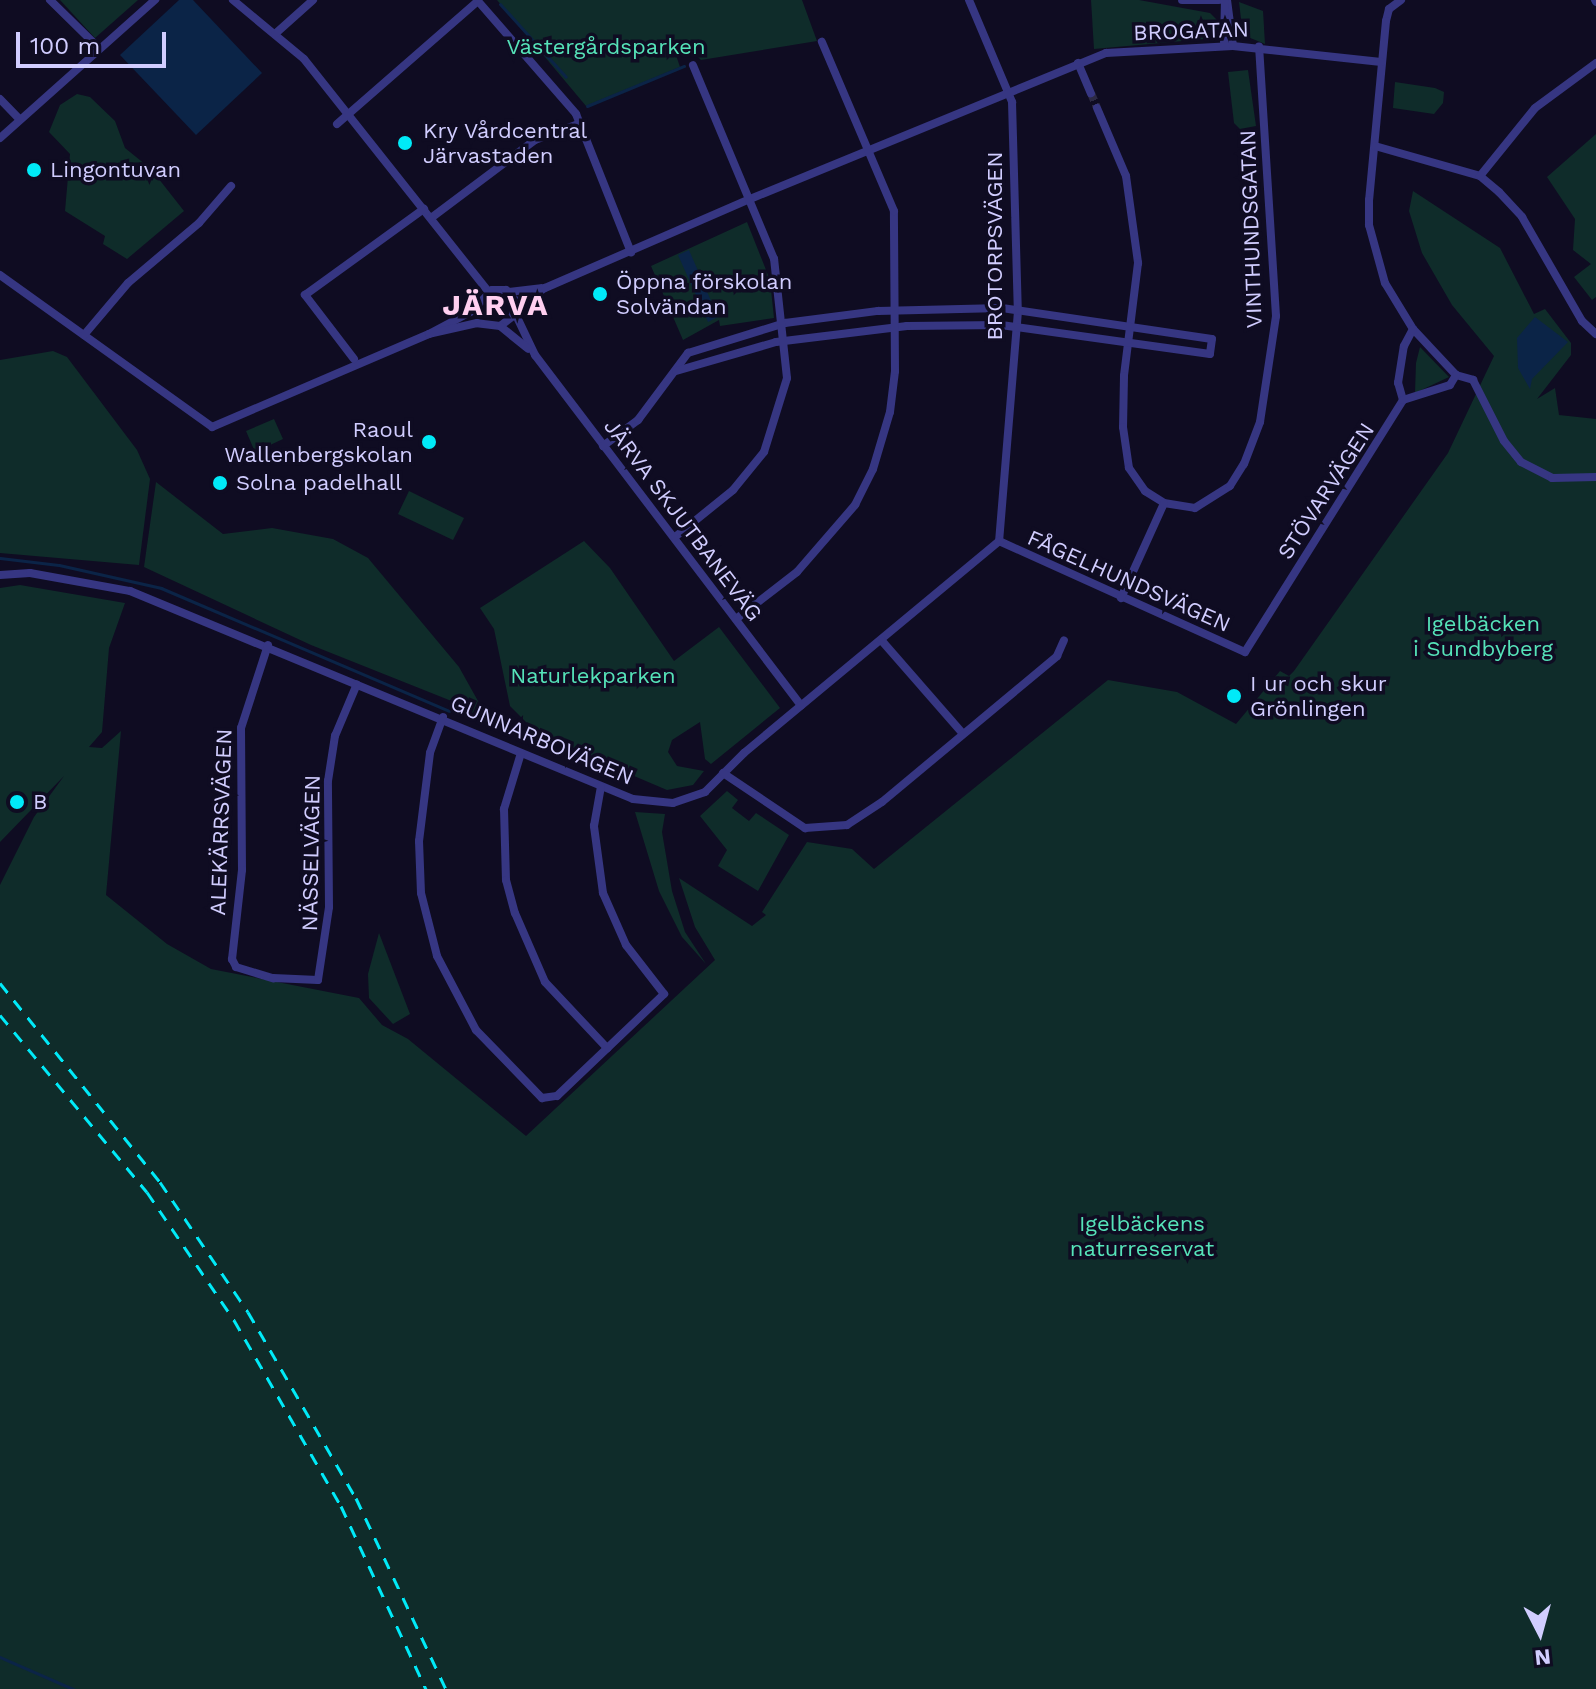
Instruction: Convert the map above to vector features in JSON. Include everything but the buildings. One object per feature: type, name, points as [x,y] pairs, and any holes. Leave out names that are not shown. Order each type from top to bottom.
[{"type":"street","points":[[50,0],[99,48]]},
{"type":"street","points":[[0,138],[155,0]]},
{"type":"street","points":[[233,0],[304,59],[489,292]]},
{"type":"street","points":[[275,34],[313,0]]},
{"type":"street","points":[[337,124],[478,0],[581,123],[631,252]]},
{"type":"street","points":[[969,0],[1010,95]]},
{"type":"street","points":[[1182,0],[1223,0],[1229,46]]},
{"type":"street","points":[[1401,0],[1389,9],[1381,62],[1375,146],[1371,237],[1385,283],[1413,329],[1456,375],[1473,380],[1504,441],[1530,470],[1552,478],[1596,477]]},
{"type":"street","points":[[736,619],[797,572],[862,492],[890,412],[896,311],[894,211],[822,42]]},
{"type":"street","name":"BROGATAN","points":[[545,288],[750,199],[1010,95],[1078,63],[1144,47],[1229,46],[1381,62]]},
{"type":"street","name":"VINTHUNDSGATAN","points":[[1164,503],[1195,508],[1230,486],[1260,422],[1276,316],[1259,47]]},
{"type":"street","points":[[1078,63],[1091,93]]},
{"type":"street","points":[[1480,176],[1535,108],[1596,63]]},
{"type":"street","points":[[675,537],[733,490],[764,452],[787,378],[785,323],[774,259],[693,65]]},
{"type":"street","name":"BROTORPSVÄGEN","points":[[999,541],[1018,311],[1010,95]]},
{"type":"street","points":[[0,99],[19,119]]},
{"type":"street","points":[[1097,108],[1126,176],[1138,263],[1127,342],[1123,427],[1129,468],[1145,491],[1164,503],[1121,598]]},
{"type":"street","points":[[431,218],[535,140],[581,123]]},
{"type":"street","points":[[1375,146],[1480,176],[1522,217],[1582,321],[1596,334]]},
{"type":"street","points":[[84,335],[128,283],[199,223],[231,186]]},
{"type":"street","points":[[354,359],[305,295],[424,209]]},
{"type":"street","points":[[0,275],[212,427],[429,334],[481,303],[489,292]]},
{"type":"street","points":[[489,292],[545,288]]},
{"type":"street","points":[[500,326],[515,310],[545,288]]},
{"type":"street","points":[[429,334],[486,323],[513,329],[515,310],[509,292]]},
{"type":"street","points":[[481,303],[486,323]]},
{"type":"street","points":[[603,446],[638,420],[688,353],[785,323],[896,311],[1018,311],[1212,339],[1210,354],[1017,327],[895,327],[786,340],[676,371]]},
{"type":"street","name":"JÄRVA SKJUTBANEVÄG","points":[[513,329],[675,537],[801,706]]},
{"type":"street","points":[[1413,329],[1404,346],[1398,383],[1403,400],[1450,385],[1456,375]]},
{"type":"street","name":"STÖVARVÄGEN","points":[[1245,652],[1403,400]]},
{"type":"street","name":"FÅGELHUNDSVÄGEN","points":[[999,541],[1245,652]]},
{"type":"street","name":"GUNNARBOVÄGEN","points":[[0,575],[30,573],[130,591],[443,717],[601,787],[633,799],[673,803],[705,792],[801,706],[999,541]]},
{"type":"street","points":[[723,773],[794,822],[827,831],[865,815],[1057,656],[1064,640]]},
{"type":"street","points":[[882,641],[963,734]]},
{"type":"street","name":"ALEKÄRRSVÄGEN","points":[[268,645],[241,728],[242,870],[232,959],[236,967],[273,978],[318,980]]},
{"type":"street","name":"NÄSSELVÄGEN","points":[[318,980],[329,907],[328,781],[335,736],[357,684]]},
{"type":"street","points":[[443,717],[428,764],[419,841],[421,893],[437,956],[476,1030],[502,1062],[542,1098],[557,1096],[664,994],[626,945],[603,893],[594,826],[601,787]]},
{"type":"street","points":[[521,753],[504,809],[506,880],[515,913],[545,982],[607,1048]]},
{"type":"green space","points":[[60,0],[138,0],[95,38]]},
{"type":"green space","name":"Västergårdsparken","points":[[497,0],[802,0],[817,41],[701,60],[683,43],[672,43],[680,67],[586,106]]},
{"type":"green space","points":[[1091,0],[1139,0],[1210,13],[1220,23],[1216,38],[1094,49]]},
{"type":"green space","points":[[1239,2],[1263,11],[1265,44],[1243,35]]},
{"type":"green space","points":[[1248,70],[1256,126],[1240,129],[1234,123],[1228,72]]},
{"type":"green space","points":[[1395,82],[1435,88],[1444,92],[1443,103],[1434,114],[1393,108]]},
{"type":"green space","points":[[77,94],[90,97],[115,121],[125,148],[151,169],[184,211],[127,259],[103,244],[105,236],[65,211],[70,154],[49,132],[60,105]]},
{"type":"green space","points":[[1596,134],[1596,297],[1592,300],[1574,277],[1591,264],[1573,250],[1575,219],[1547,177]]},
{"type":"green space","name":"Igelbäckens naturreservat","points":[[1413,191],[1500,248],[1534,314],[1545,309],[1571,343],[1571,355],[1537,399],[1555,388],[1559,415],[1596,419],[1596,1689],[0,1689],[0,885],[34,817],[64,776],[0,842],[0,588],[20,585],[125,603],[109,648],[102,732],[89,747],[102,748],[121,731],[106,895],[167,944],[211,969],[359,998],[382,1025],[408,1039],[526,1136],[715,960],[695,927],[679,878],[752,926],[766,915],[762,912],[807,842],[852,849],[874,869],[1108,680],[1177,692],[1236,724],[1280,671],[1289,676],[1294,671],[1448,453],[1494,356],[1452,305],[1422,253],[1409,211]]},
{"type":"green space","points":[[747,222],[770,280],[774,318],[720,326],[719,320],[683,340],[651,266]]},
{"type":"green space","points":[[1420,347],[1449,377],[1415,393],[1416,363]]},
{"type":"green space","points":[[53,351],[67,357],[137,450],[150,479],[139,565],[0,553],[0,360]]},
{"type":"green space","points":[[274,419],[283,439],[255,452],[246,431]]},
{"type":"green space","points":[[156,482],[223,534],[272,528],[333,539],[368,558],[459,667],[478,701],[523,740],[449,700],[311,645],[144,567]]},
{"type":"green space","points":[[409,491],[464,518],[453,540],[398,514]]},
{"type":"green space","name":"Naturlekparken","points":[[584,541],[610,568],[674,661],[719,627],[780,708],[711,764],[705,759],[700,722],[672,740],[668,752],[677,766],[704,771],[693,785],[667,790],[540,736],[510,706],[494,629],[480,608]]},
{"type":"green space","points":[[727,791],[738,800],[732,808],[749,821],[756,813],[789,835],[758,891],[718,866],[727,850],[700,816]]},
{"type":"green space","points":[[635,812],[665,814],[662,832],[672,891],[685,932],[706,964],[682,937],[659,891]]},
{"type":"green space","points":[[379,933],[410,1014],[393,1024],[369,998],[368,974]]},
{"type":"water","points":[[179,0],[193,0],[262,73],[196,135],[120,55]]},
{"type":"water","points":[[689,250],[718,317],[708,322],[678,255]]},
{"type":"water","points":[[1535,317],[1568,342],[1532,379],[1530,389],[1518,368],[1517,338]]},
{"type":"waterway","points":[[500,4],[566,77]]},
{"type":"waterway","points":[[587,106],[684,66]]},
{"type":"waterway","points":[[0,558],[59,565],[161,588],[449,711]]},
{"type":"waterway","points":[[0,1657],[73,1689]]},
{"type":"tunnel","points":[[1091,93],[1097,108]]},
{"type":"railway","points":[[0,983],[160,1182],[248,1312],[356,1498],[446,1689]]},
{"type":"railway","points":[[0,1015],[147,1192],[234,1320],[341,1506],[426,1689]]},
{"type":"place","name":"Kry Vårdcentral Järvastaden","points":[[405,143]]},
{"type":"place","name":"Lingontuvan","points":[[34,170]]},
{"type":"place","name":"Öppna förskolan Solvändan","points":[[600,294]]},
{"type":"place","name":"Raoul Wallenbergskolan","points":[[429,442]]},
{"type":"place","name":"Solna padelhall","points":[[220,483]]},
{"type":"place","name":"I ur och skur Grönlingen","points":[[1234,696]]},
{"type":"place","name":"B","points":[[17,802]]},
{"type":"district","name":"JÄRVA","points":[[496,305]]},
{"type":"park label","name":"Igelbäcken i Sundbyberg","points":[[1483,636]]}]
